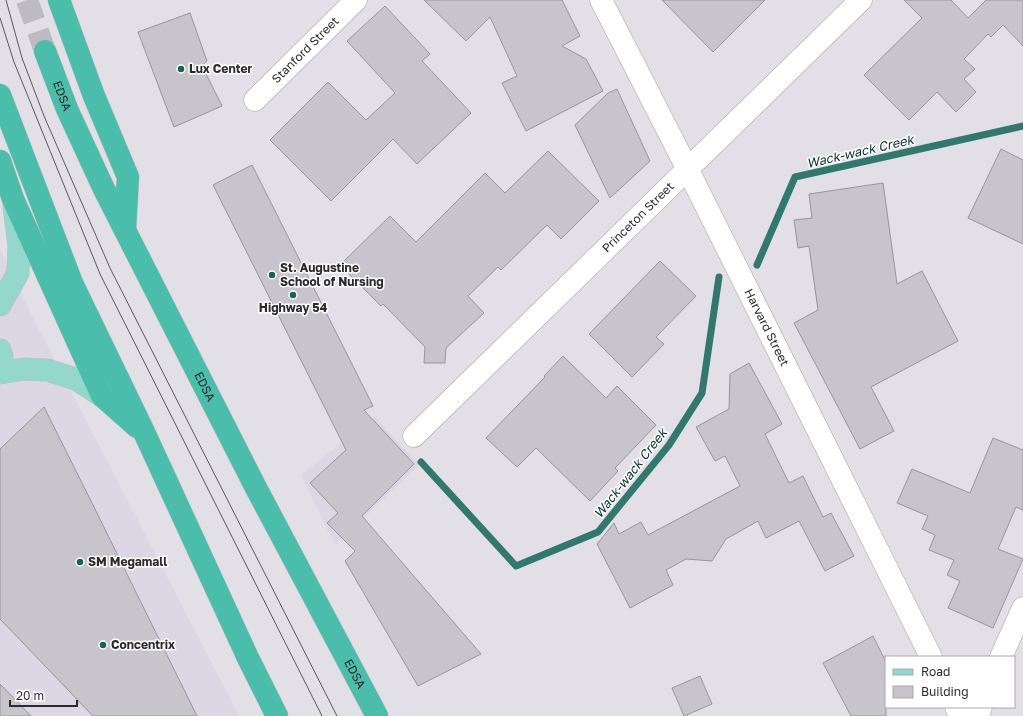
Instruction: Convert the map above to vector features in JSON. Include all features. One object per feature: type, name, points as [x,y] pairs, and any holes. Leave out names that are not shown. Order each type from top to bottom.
[{"type":"highway","points":[[59,0],[94,96],[128,177],[125,230]]},
{"type":"highway","name":"EDSA","points":[[45,51],[67,109],[103,187],[255,486],[378,716]]},
{"type":"highway","points":[[0,95],[72,283],[144,432],[248,658],[278,716]]},
{"type":"highway","points":[[0,161],[13,199],[102,396],[144,432]]},
{"type":"main road","points":[[0,305],[18,274],[19,246],[13,199]]},
{"type":"main road","points":[[0,350],[2,365],[0,369]]},
{"type":"main road","points":[[0,373],[24,369],[47,370],[76,379],[102,396]]},
{"type":"street","name":"Stanford Street","points":[[255,100],[356,0]]},
{"type":"street","name":"Harvard Street","points":[[601,0],[688,170],[931,656]]},
{"type":"street","name":"Princeton Street","points":[[414,436],[861,0]]},
{"type":"street","points":[[1001,656],[1023,608]]},
{"type":"shaded area","name":"SM Megamall","points":[[0,249],[31,314],[239,716],[0,716]]},
{"type":"shaded area","points":[[375,417],[419,465],[335,545],[301,475]]},
{"type":"building","points":[[424,0],[562,0],[580,36],[562,46],[586,59],[603,91],[526,131],[502,83],[517,76],[490,17],[466,41]]},
{"type":"building","points":[[662,0],[765,0],[713,52]]},
{"type":"building","points":[[904,0],[951,0],[968,18],[986,0],[1023,0],[1023,46],[1003,25],[991,37],[988,34],[964,59],[975,69],[964,79],[976,92],[956,112],[937,92],[909,120],[864,75],[922,18]]},
{"type":"building","points":[[385,6],[430,54],[422,61],[471,113],[417,164],[393,139],[331,201],[270,140],[328,82],[366,120],[395,93],[347,41]]},
{"type":"building","name":"Lux Center","points":[[190,13],[207,61],[202,66],[222,106],[174,127],[138,32]]},
{"type":"building","points":[[617,89],[650,161],[610,198],[575,125],[608,93]]},
{"type":"building","points":[[1001,149],[1023,160],[1023,244],[968,218]]},
{"type":"building","points":[[548,151],[599,201],[561,239],[547,225],[501,270],[498,267],[468,296],[484,313],[446,348],[445,363],[424,363],[425,347],[383,304],[381,306],[340,265],[390,216],[416,242],[485,173],[505,193]]},
{"type":"building","points":[[252,165],[373,406],[364,410],[414,464],[362,516],[481,654],[418,686],[345,561],[355,551],[327,523],[338,513],[310,483],[346,450],[213,185]]},
{"type":"building","points":[[883,183],[897,284],[922,271],[958,341],[871,387],[894,431],[860,449],[794,323],[818,310],[809,246],[798,248],[794,220],[812,218],[809,194]]},
{"type":"building","points":[[660,261],[696,296],[656,337],[664,344],[632,377],[589,334]]},
{"type":"building","points":[[563,356],[606,398],[617,386],[656,425],[615,468],[618,471],[590,501],[536,448],[517,467],[486,438],[545,377],[544,376]]},
{"type":"building","points":[[749,363],[782,424],[765,434],[789,483],[803,476],[823,517],[831,513],[854,556],[825,571],[799,521],[766,538],[758,521],[726,539],[712,561],[686,559],[666,570],[673,585],[630,608],[597,544],[614,523],[619,534],[641,522],[648,535],[740,486],[725,456],[715,461],[696,427],[729,409],[730,374]]},
{"type":"building","points":[[44,407],[197,716],[93,716],[0,619],[0,449]]},
{"type":"building","points":[[993,438],[1023,450],[1023,510],[1016,507],[998,549],[1023,559],[993,628],[948,608],[960,581],[947,575],[954,560],[929,550],[935,535],[922,529],[928,516],[897,503],[912,469],[970,493]]},
{"type":"building","points":[[873,636],[885,660],[886,716],[851,716],[823,663]]},
{"type":"building","points":[[700,676],[712,704],[684,716],[672,688]]},
{"type":"building","points":[[0,684],[31,716],[0,716]]},
{"type":"waterway","name":"Wack-wack Creek","points":[[757,265],[795,177],[1023,126]]},
{"type":"waterway","name":"Wack-wack Creek","points":[[421,462],[516,566],[598,532],[669,445],[702,393],[719,277]]},
{"type":"tunnel","points":[[27,0],[45,51]]},
{"type":"tram line","points":[[6,0],[22,58],[44,116],[110,268],[337,716]]},
{"type":"tram line","points":[[0,18],[14,62],[100,274],[322,716]]},
{"type":"place","name":"Lux Center","points":[[181,69]]},
{"type":"place","name":"St. Augustine School of Nursing","points":[[272,275]]},
{"type":"place","name":"Highway 54","points":[[293,295]]},
{"type":"place","name":"SM Megamall","points":[[80,562]]},
{"type":"place","name":"Concentrix","points":[[103,645]]}]
